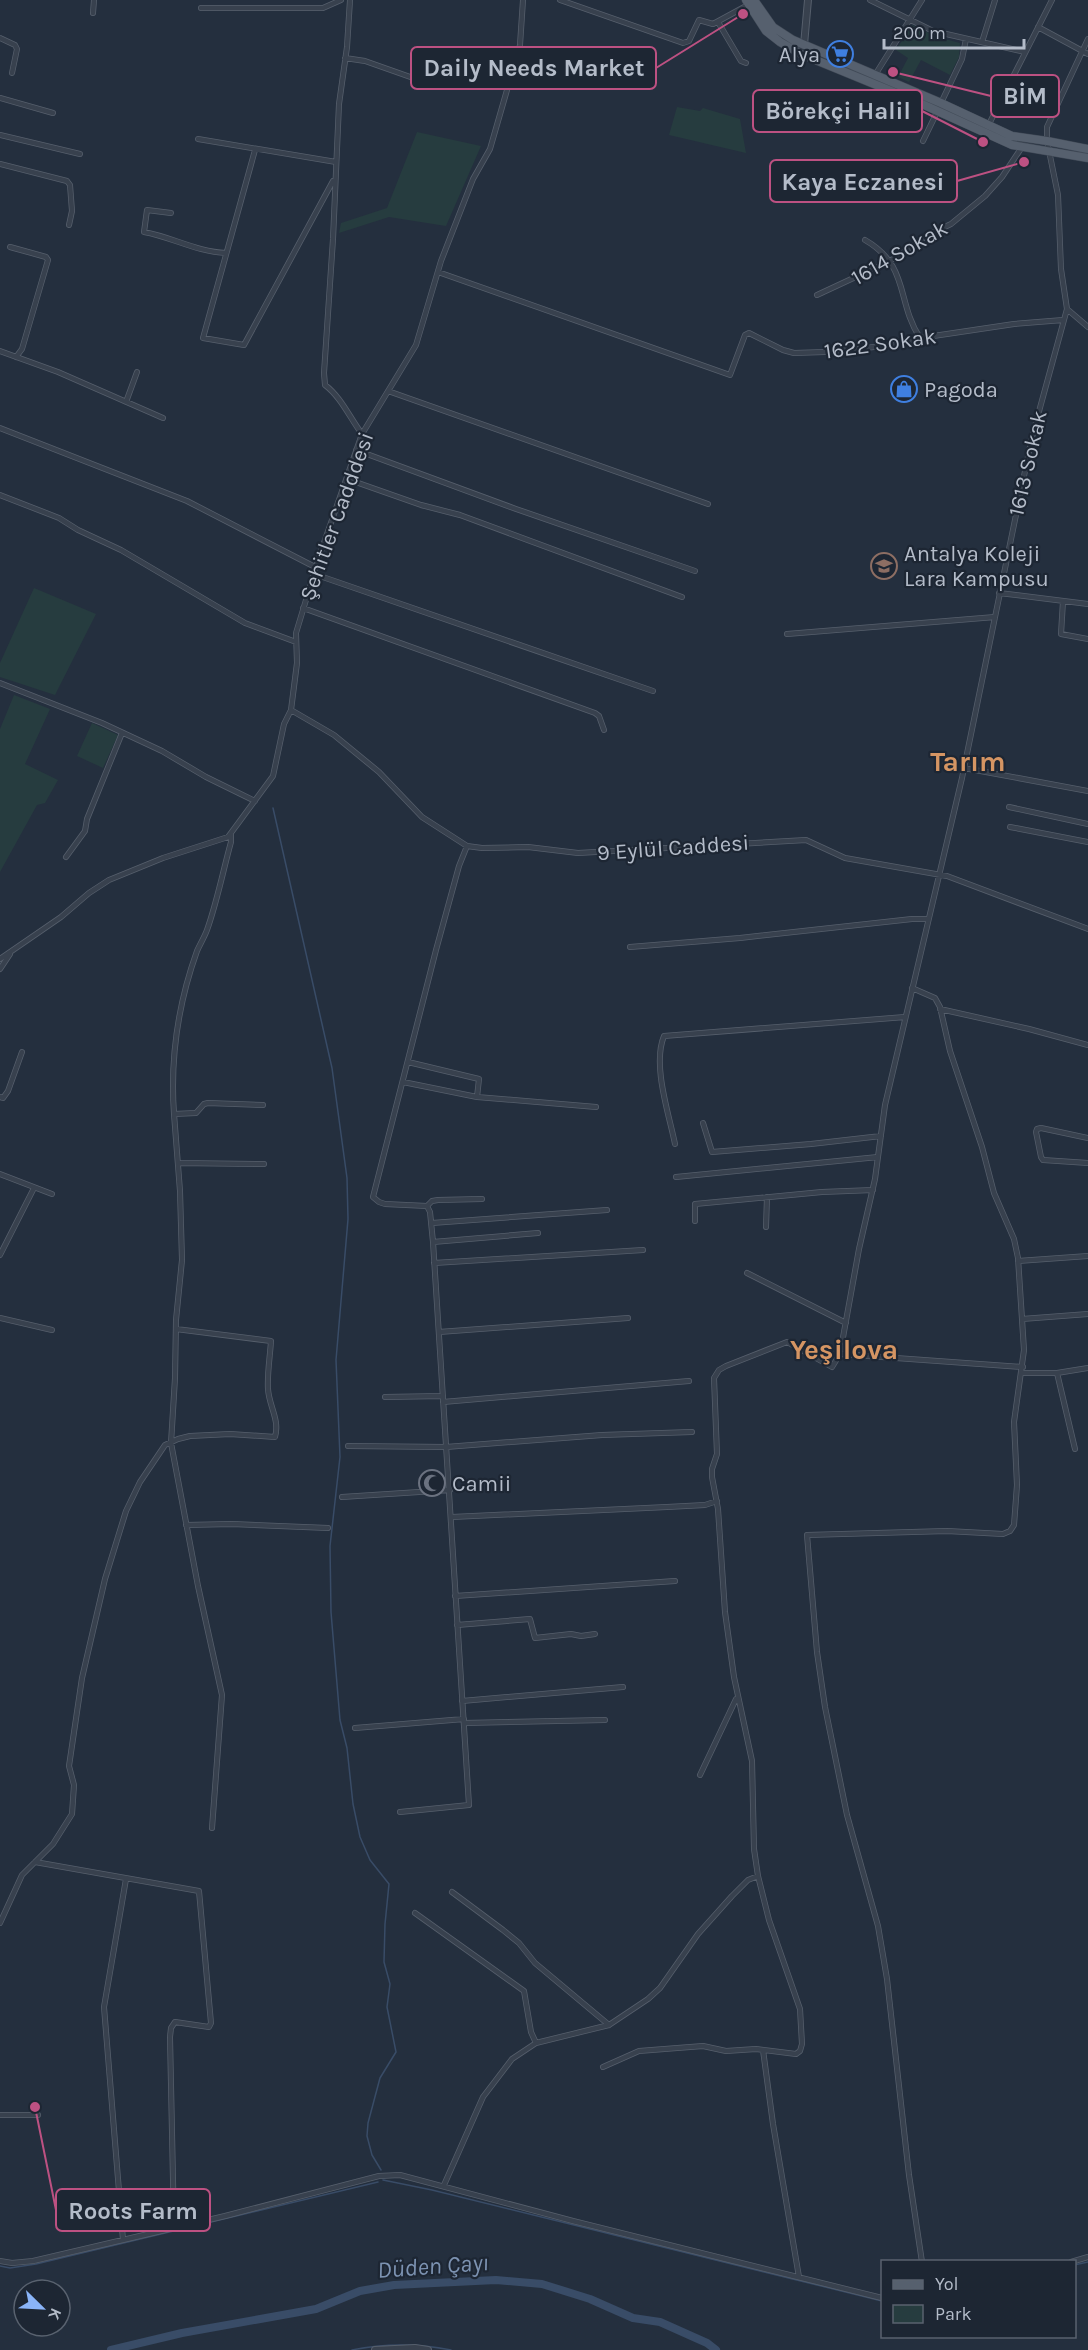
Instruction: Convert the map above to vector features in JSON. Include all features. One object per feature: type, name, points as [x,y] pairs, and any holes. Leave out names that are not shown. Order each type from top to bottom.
[{"type":"main road","points":[[749,2],[784,35],[875,75],[940,107],[1001,141],[1050,154],[1088,158]]},
{"type":"main road","points":[[749,2],[766,31],[790,48],[1016,137],[1088,149]]},
{"type":"street","points":[[93,13],[94,0]]},
{"type":"street","points":[[201,8],[323,8],[341,0]]},
{"type":"street","points":[[350,0],[339,104],[324,379],[325,385],[336,393],[362,434]]},
{"type":"street","name":"Şehitler Cadddesi","points":[[231,834],[273,776],[284,724],[291,710],[297,663],[296,633],[315,567],[362,434],[416,345],[438,272],[473,179],[490,149],[520,45],[523,0]]},
{"type":"street","points":[[560,0],[682,43],[689,41],[699,20],[713,24],[749,2]]},
{"type":"street","points":[[804,45],[808,0]]},
{"type":"street","points":[[870,0],[933,31],[1025,52]]},
{"type":"street","points":[[875,75],[922,0]]},
{"type":"street","points":[[982,42],[994,0]]},
{"type":"street","points":[[988,126],[1052,0]]},
{"type":"street","points":[[718,22],[741,61],[746,63]]},
{"type":"street","points":[[1038,27],[1088,54]]},
{"type":"street","points":[[0,38],[15,45],[17,49],[12,73]]},
{"type":"street","points":[[923,141],[962,58],[966,39]]},
{"type":"street","points":[[1047,141],[1047,127],[1088,39]]},
{"type":"street","points":[[345,58],[365,62],[433,85]]},
{"type":"street","points":[[0,98],[53,113]]},
{"type":"street","points":[[0,135],[80,154]]},
{"type":"street","points":[[198,139],[336,162]]},
{"type":"street","name":"1613 Sokak","points":[[840,1354],[905,1017],[964,768],[1032,437],[1067,309],[1061,269],[1058,195],[1047,141]]},
{"type":"street","name":"1614 Sokak","points":[[817,295],[890,261],[930,234],[951,224],[985,196],[1002,177],[1022,147]]},
{"type":"street","points":[[255,150],[203,338],[244,345],[334,178]]},
{"type":"street","points":[[0,164],[67,181],[70,184],[72,211],[69,225]]},
{"type":"street","points":[[171,213],[147,210],[144,232],[160,235],[207,252],[226,253]]},
{"type":"street","points":[[865,240],[883,253],[894,266],[912,326],[920,338]]},
{"type":"street","points":[[10,247],[46,257],[48,260],[22,349],[16,357]]},
{"type":"street","name":"1622 Sokak","points":[[438,272],[730,375],[745,335],[749,333],[773,347],[794,353],[870,348],[1014,324],[1063,320]]},
{"type":"street","points":[[1067,309],[1088,327]]},
{"type":"street","points":[[0,351],[58,372],[163,418]]},
{"type":"street","points":[[126,402],[137,372]]},
{"type":"street","points":[[388,392],[708,504]]},
{"type":"street","points":[[0,428],[187,501],[315,567]]},
{"type":"street","points":[[356,450],[694,571]]},
{"type":"street","points":[[347,479],[421,506],[460,515],[682,597]]},
{"type":"street","points":[[0,495],[59,518],[78,530],[120,550],[245,623],[296,642]]},
{"type":"street","points":[[314,574],[653,692]]},
{"type":"street","points":[[999,593],[1088,604]]},
{"type":"street","points":[[1063,601],[1061,634],[1088,639]]},
{"type":"street","points":[[303,608],[595,713],[599,716],[604,730]]},
{"type":"street","points":[[787,634],[995,617]]},
{"type":"street","points":[[0,683],[82,714],[162,751],[206,777],[255,801]]},
{"type":"street","name":"9 Eylül Caddesi","points":[[291,710],[334,735],[379,772],[422,817],[467,846],[528,847],[578,853],[806,840],[845,858],[940,874],[1088,929]]},
{"type":"street","points":[[66,857],[85,831],[87,819],[122,733]]},
{"type":"street","points":[[964,768],[1088,791]]},
{"type":"street","points":[[1009,807],[1088,824]]},
{"type":"street","points":[[1010,827],[1088,842]]},
{"type":"street","points":[[0,959],[61,917],[89,892],[110,880],[163,858],[216,843],[231,834]]},
{"type":"street","points":[[212,1828],[222,1695],[171,1443],[176,1329],[182,1260],[172,1085],[178,1018],[197,951],[206,932],[216,898],[231,842],[231,834]]},
{"type":"street","points":[[428,1206],[385,1204],[374,1197],[439,940],[459,866],[467,846]]},
{"type":"street","points":[[630,947],[928,919]]},
{"type":"street","points":[[0,969],[10,954]]},
{"type":"street","points":[[912,988],[935,998],[940,1009],[950,1051],[982,1147],[994,1193],[1014,1239],[1018,1261],[1023,1367],[1014,1422],[1017,1485],[1014,1525],[1010,1531],[1003,1534],[947,1531],[807,1535],[817,1652],[825,1707],[847,1815],[878,1926],[887,1979],[909,2175],[922,2260]]},
{"type":"street","points":[[940,1009],[1088,1045]]},
{"type":"street","points":[[675,1144],[662,1093],[661,1050],[664,1036],[905,1017]]},
{"type":"street","points":[[0,1097],[3,1098],[8,1091],[22,1052]]},
{"type":"street","points":[[408,1062],[479,1079],[477,1097]]},
{"type":"street","points":[[403,1082],[477,1097],[596,1107]]},
{"type":"street","points":[[174,1114],[196,1113],[208,1103],[263,1105]]},
{"type":"street","points":[[703,1123],[712,1152],[881,1136]]},
{"type":"street","points":[[1088,1138],[1041,1128],[1036,1132],[1043,1160],[1088,1163]]},
{"type":"street","points":[[676,1177],[878,1157]]},
{"type":"street","points":[[178,1163],[264,1164]]},
{"type":"street","points":[[0,1174],[52,1194]]},
{"type":"street","points":[[0,1255],[34,1188]]},
{"type":"street","points":[[695,1221],[695,1204],[873,1190]]},
{"type":"street","points":[[766,1227],[767,1197]]},
{"type":"street","points":[[428,1206],[432,1201],[438,1200],[482,1199]]},
{"type":"street","points":[[400,1812],[469,1806],[432,1223],[428,1206]]},
{"type":"street","points":[[432,1223],[607,1210]]},
{"type":"street","points":[[433,1242],[538,1233]]},
{"type":"street","points":[[434,1263],[643,1250]]},
{"type":"street","points":[[1018,1261],[1088,1256]]},
{"type":"street","points":[[747,1273],[846,1323]]},
{"type":"street","points":[[1022,1319],[1088,1314]]},
{"type":"street","points":[[0,1318],[52,1330]]},
{"type":"street","points":[[439,1332],[628,1318]]},
{"type":"street","points":[[0,1923],[22,1875],[53,1844],[72,1814],[74,1785],[69,1766],[81,1678],[94,1619],[126,1511],[155,1458],[165,1445],[190,1436],[230,1434],[275,1437],[277,1423],[268,1390],[271,1341],[176,1329]]},
{"type":"street","points":[[603,2067],[639,2051],[704,2046],[726,2052],[763,2050],[796,2054],[800,2051],[802,2032],[797,1998],[776,1942],[758,1876],[754,1849],[752,1761],[737,1696],[725,1612],[717,1501],[712,1469],[717,1454],[714,1427],[715,1374],[726,1366],[787,1342],[832,1367],[840,1354],[1023,1367]]},
{"type":"street","points":[[1022,1373],[1057,1373],[1088,1368]]},
{"type":"street","points":[[1057,1373],[1075,1449]]},
{"type":"street","points":[[443,1402],[689,1381]]},
{"type":"street","points":[[385,1396],[443,1396]]},
{"type":"street","points":[[348,1446],[447,1447],[602,1435],[692,1432]]},
{"type":"street","points":[[342,1497],[450,1490]]},
{"type":"street","points":[[452,1517],[705,1505],[717,1501]]},
{"type":"street","points":[[186,1525],[232,1524],[328,1528]]},
{"type":"street","points":[[455,1596],[675,1581]]},
{"type":"street","points":[[458,1625],[530,1619],[535,1638],[595,1634]]},
{"type":"street","points":[[462,1701],[623,1687]]},
{"type":"street","points":[[700,1775],[737,1696]]},
{"type":"street","points":[[355,1728],[464,1721],[605,1720]]},
{"type":"street","points":[[35,1862],[199,1891],[211,2023],[209,2027],[175,2022],[171,2028],[174,2228]]},
{"type":"street","points":[[444,2185],[488,2090],[512,2059],[536,2043],[609,2025],[660,1988],[719,1910],[748,1880],[758,1876]]},
{"type":"street","points":[[123,2240],[104,2007],[126,1879]]},
{"type":"street","points":[[452,1892],[519,1943],[535,1963],[609,2025]]},
{"type":"street","points":[[416,1913],[525,1991],[531,2032],[536,2043]]},
{"type":"street","points":[[763,2050],[799,2277]]},
{"type":"street","points":[[0,2115],[38,2115]]},
{"type":"street","points":[[0,2261],[12,2263],[33,2261],[174,2228],[379,2175],[400,2175],[881,2298]]},
{"type":"street","points":[[375,2350],[428,2350]]},
{"type":"green space","points":[[912,25],[937,37],[960,43],[959,57],[950,75],[921,60],[909,82],[898,77],[908,58],[896,50]]},
{"type":"green space","points":[[677,107],[700,111],[703,108],[740,119],[746,153],[669,135]]},
{"type":"green space","points":[[417,132],[481,146],[446,226],[389,217],[339,233],[341,223],[387,208]]},
{"type":"green space","points":[[34,588],[96,614],[55,695],[0,677],[0,663]]},
{"type":"green space","points":[[14,695],[50,709],[25,764],[58,780],[45,803],[37,805],[0,872],[0,729]]},
{"type":"green space","points":[[92,723],[118,735],[103,768],[77,756]]},
{"type":"waterway","points":[[273,808],[332,1068],[347,1178],[348,1219],[336,1360],[340,1457],[330,1546],[331,1612],[340,1720],[347,1748],[353,1804],[360,1837],[370,1860],[389,1884],[384,1962],[390,1984],[387,2007],[396,2052],[380,2078],[368,2123],[367,2136],[372,2155],[381,2170]]},
{"type":"waterway","points":[[383,2180],[432,2190],[881,2301]]},
{"type":"waterway","points":[[0,2266],[10,2268],[36,2264],[378,2182]]},
{"type":"waterway","points":[[1076,2265],[1088,2262]]},
{"type":"waterway","name":"Düden Çayı","points":[[111,2350],[182,2333],[316,2309],[360,2291],[394,2285],[496,2280],[542,2284],[590,2299],[633,2318],[660,2322],[707,2343],[716,2350]]},
{"type":"waterway","points":[[352,2350],[401,2345],[451,2350]]},
{"type":"place","name":"Daily Needs Market","points":[[743,14]]},
{"type":"place","name":"Alya","points":[[840,54]]},
{"type":"place","name":"BİM","points":[[893,72]]},
{"type":"place","name":"Börekçi Halil","points":[[983,142]]},
{"type":"place","name":"Kaya Eczanesi","points":[[1024,162]]},
{"type":"place","name":"Pagoda","points":[[904,389]]},
{"type":"place","name":"Antalya Koleji Lara Kampusu","points":[[884,566]]},
{"type":"place","name":"Camii","points":[[432,1483]]},
{"type":"place","name":"Roots Farm","points":[[35,2107]]},
{"type":"district","name":"Tarım","points":[[968,761]]},
{"type":"district","name":"Yeşilova","points":[[844,1349]]}]
